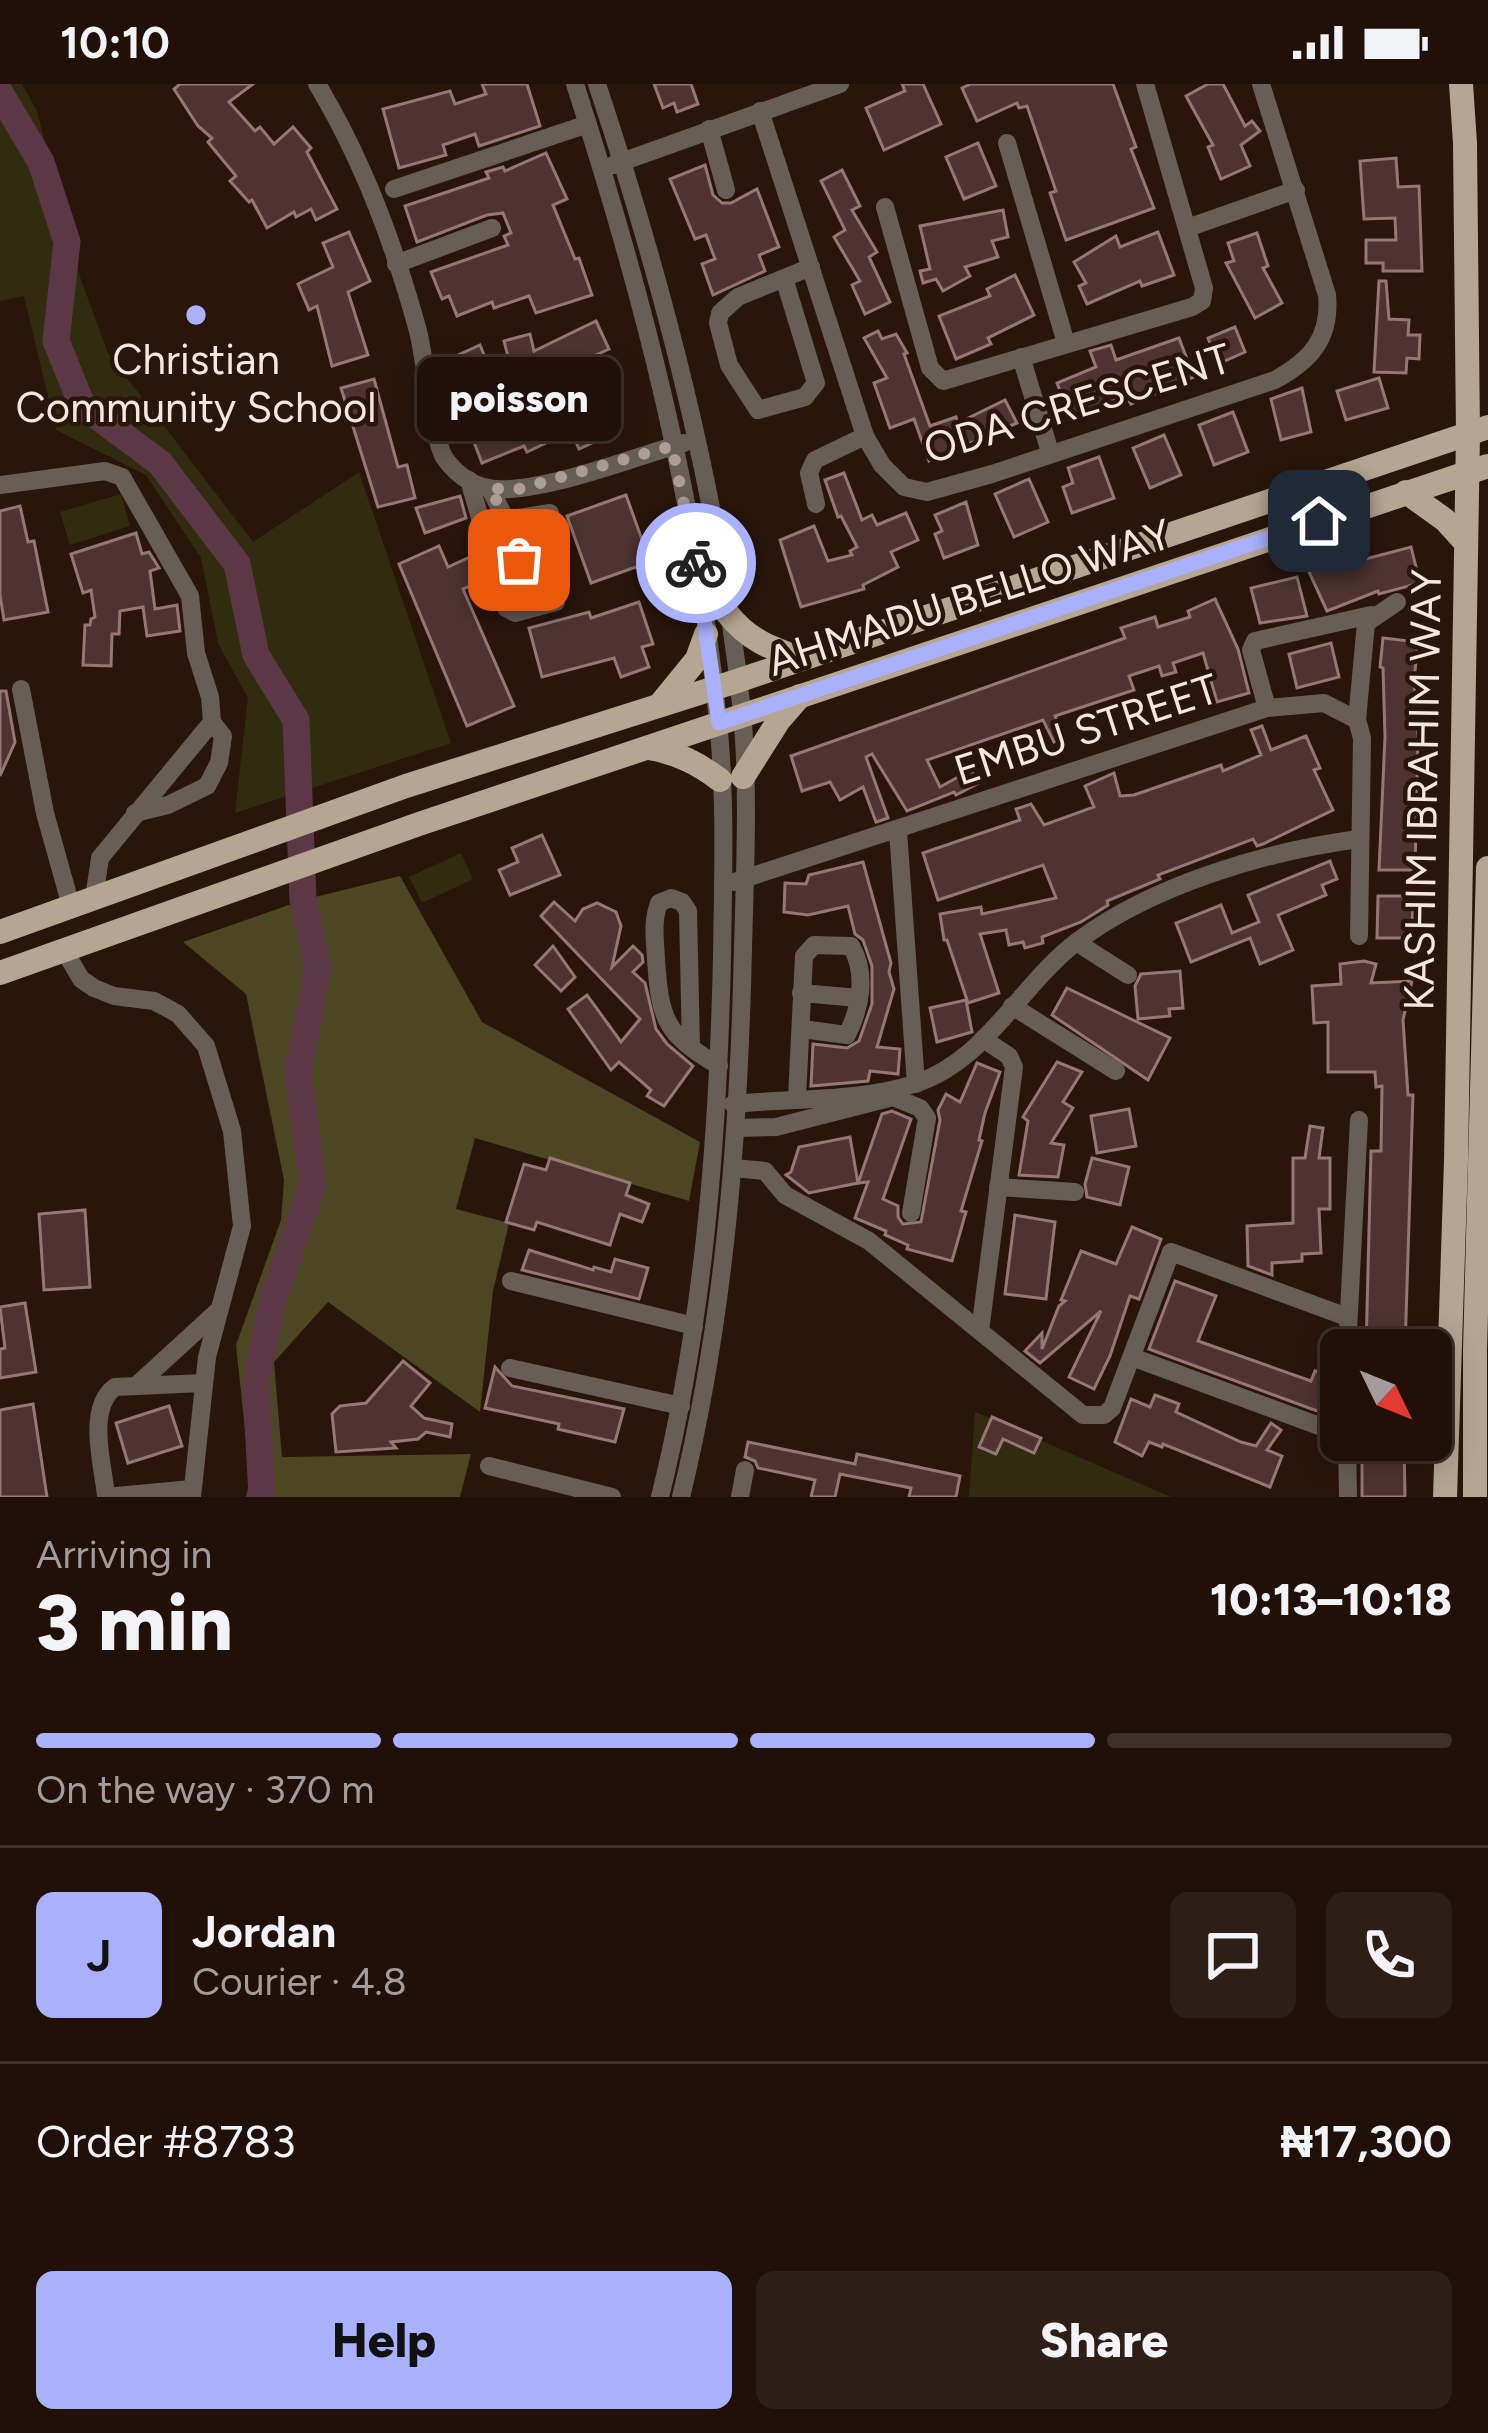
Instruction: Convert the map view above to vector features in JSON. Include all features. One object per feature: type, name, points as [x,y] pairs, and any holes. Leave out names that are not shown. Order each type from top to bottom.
[{"type":"main road","name":"KASHIM IBRAHIM WAY","points":[[1445,1497],[1465,542],[1478,430],[1468,391],[1461,84]]},
{"type":"main road","points":[[1420,450],[1452,417],[1468,391]]},
{"type":"main road","name":"AHMADU BELLO WAY","points":[[0,932],[406,786],[802,659],[1478,430]]},
{"type":"main road","name":"AHMADU BELLO WAY","points":[[0,974],[419,824],[1477,469]]},
{"type":"main road","points":[[1406,492],[1431,508],[1465,542]]},
{"type":"main road","points":[[727,614],[742,632],[764,646],[802,659]]},
{"type":"main road","points":[[658,705],[697,659],[706,634]]},
{"type":"main road","points":[[646,747],[670,752],[732,779],[801,694]]},
{"type":"main road","name":"KASHIM IBRAHIM WAY","points":[[1475,1497],[1488,868]]},
{"type":"street","points":[[316,84],[355,157],[396,264],[417,330],[441,453],[459,476],[490,488],[515,490],[696,439]]},
{"type":"street","points":[[575,84],[649,328],[706,634],[725,684]]},
{"type":"street","points":[[597,84],[623,161],[696,439],[727,614],[725,684],[745,880],[734,1168],[720,1278],[681,1497]]},
{"type":"street","points":[[603,168],[840,84]]},
{"type":"street","points":[[885,207],[930,368],[943,381],[1202,301],[1204,287],[1190,227],[1145,84]]},
{"type":"street","name":"ODA CRESCENT","points":[[760,111],[866,436],[882,465],[904,487],[927,492],[1275,380],[1303,364],[1318,346],[1329,321],[1327,295],[1262,84]]},
{"type":"street","points":[[394,190],[588,124]]},
{"type":"street","points":[[709,129],[726,190]]},
{"type":"street","points":[[1007,142],[1066,343]]},
{"type":"street","points":[[1190,227],[1296,190]]},
{"type":"street","points":[[396,264],[492,228]]},
{"type":"street","points":[[784,278],[816,383],[805,397],[758,410],[729,365],[718,323],[720,313],[738,297],[784,278],[811,267]]},
{"type":"street","points":[[1021,357],[1050,452]]},
{"type":"street","points":[[816,504],[809,473],[815,460],[866,436]]},
{"type":"street","points":[[0,485],[105,471],[122,478],[190,596],[196,653],[223,749],[207,787],[167,806],[135,813]]},
{"type":"street","points":[[469,481],[506,608],[515,613],[556,602]]},
{"type":"street","points":[[490,488],[514,535],[519,560]]},
{"type":"street","points":[[505,520],[550,513]]},
{"type":"street","points":[[1267,708],[1251,650],[1255,641],[1372,616],[1397,602]]},
{"type":"street","points":[[1359,936],[1362,738],[1357,720],[1363,634],[1372,616]]},
{"type":"street","points":[[21,689],[45,813],[83,902]]},
{"type":"street","name":"EMBU STREET","points":[[723,884],[1267,708],[1324,703],[1357,720]]},
{"type":"street","points":[[83,902],[100,857],[212,722]]},
{"type":"street","points":[[660,1497],[694,1326],[718,1106],[723,884],[732,779]]},
{"type":"street","points":[[898,831],[916,1084]]},
{"type":"street","points":[[718,1106],[916,1084],[944,1070],[983,1039],[1076,942],[1168,890],[1359,839]]},
{"type":"street","points":[[692,1047],[688,911],[671,898],[659,903],[653,919],[659,1006],[668,1023],[692,1047],[719,1066]]},
{"type":"street","points":[[1076,942],[1128,975]]},
{"type":"street","points":[[797,1098],[804,956],[808,948],[851,946],[861,963],[860,998],[847,1034],[802,1029]]},
{"type":"street","points":[[64,950],[81,979],[94,988],[154,1001],[178,1014],[206,1046],[232,1131],[242,1226],[203,1383],[192,1493],[106,1496],[101,1402],[115,1387],[203,1383]]},
{"type":"street","points":[[801,993],[860,998]]},
{"type":"street","points":[[1012,1006],[1115,1071]]},
{"type":"street","points":[[980,1331],[1014,1067],[1009,1056],[983,1039]]},
{"type":"street","points":[[737,1127],[776,1127],[893,1097],[920,1108],[927,1118],[911,1213]]},
{"type":"street","points":[[1347,1329],[1359,1120]]},
{"type":"street","points":[[734,1168],[765,1171],[785,1196],[869,1241],[1072,1409],[1093,1418],[1112,1408],[1171,1252],[1347,1316]]},
{"type":"street","points":[[998,1187],[1075,1192]]},
{"type":"street","points":[[511,1281],[694,1326]]},
{"type":"street","points":[[136,1386],[219,1310]]},
{"type":"street","points":[[1132,1357],[1320,1428]]},
{"type":"street","points":[[510,1368],[681,1406]]},
{"type":"street","points":[[1346,1461],[1348,1497]]},
{"type":"street","points":[[489,1466],[612,1497]]},
{"type":"street","points":[[740,1497],[746,1470]]},
{"type":"shaded area","points":[[0,84],[22,84],[37,111],[80,277],[108,353],[253,542],[359,472],[451,743],[235,813],[248,698],[218,643],[201,558],[146,475],[56,430],[24,296],[0,301]]},
{"type":"shaded area","points":[[121,494],[130,526],[70,545],[60,512]]},
{"type":"shaded area","points":[[461,853],[473,879],[422,903],[409,877]]},
{"type":"shaded area","points":[[400,876],[482,1022],[700,1142],[689,1201],[475,1138],[456,1209],[509,1223],[493,1291],[480,1412],[328,1302],[274,1362],[282,1457],[471,1454],[460,1497],[246,1497],[250,1478],[236,1345],[281,1220],[284,1180],[246,994],[183,942],[303,900]]},
{"type":"shaded area","points":[[975,1412],[1171,1497],[969,1497]]},
{"type":"building","points":[[180,84],[253,84],[229,102],[274,144],[293,127],[311,148],[307,152],[337,209],[316,220],[311,209],[296,217],[294,212],[267,228],[252,200],[230,181],[236,176],[174,89]]},
{"type":"building","points":[[482,84],[527,84],[540,126],[479,146],[475,134],[443,145],[446,155],[399,168],[383,109],[450,91],[455,104],[486,94]]},
{"type":"building","points":[[654,84],[691,84],[698,104],[677,112],[674,103],[663,108]]},
{"type":"building","points":[[902,84],[923,84],[941,124],[884,150],[866,108],[905,91]]},
{"type":"building","points":[[971,84],[1113,84],[1154,208],[1066,240],[1050,193],[1056,191],[1027,106],[1019,108],[1017,103],[977,121],[962,88]]},
{"type":"building","points":[[1208,84],[1223,84],[1245,126],[1252,121],[1260,131],[1241,145],[1250,166],[1221,179],[1208,147],[1213,145],[1186,96]]},
{"type":"building","points":[[978,143],[996,186],[964,199],[946,157]]},
{"type":"building","points":[[546,153],[567,199],[553,205],[592,295],[536,313],[529,296],[494,308],[492,302],[457,316],[449,296],[442,299],[431,272],[508,245],[504,236],[511,233],[503,213],[417,242],[405,206]]},
{"type":"building","points":[[1396,158],[1398,187],[1419,186],[1422,271],[1383,271],[1383,263],[1366,263],[1366,240],[1396,240],[1395,218],[1364,219],[1360,161]]},
{"type":"building","points":[[705,165],[713,195],[722,203],[757,189],[779,247],[759,255],[765,271],[713,295],[702,264],[715,259],[706,235],[695,239],[670,179]]},
{"type":"building","points":[[842,170],[860,206],[852,210],[877,252],[869,257],[890,302],[865,314],[852,285],[860,281],[834,237],[845,230],[821,181]]},
{"type":"building","points":[[1003,210],[1008,237],[992,241],[998,257],[965,267],[970,276],[943,291],[936,279],[923,283],[920,271],[930,269],[920,226]]},
{"type":"building","points":[[349,232],[370,281],[348,292],[368,355],[332,366],[317,306],[309,310],[298,284],[333,267],[323,243]]},
{"type":"building","points":[[1158,232],[1174,275],[1142,286],[1140,281],[1087,304],[1079,286],[1086,283],[1074,262],[1116,236],[1120,247]]},
{"type":"building","points":[[1257,233],[1268,266],[1263,268],[1282,303],[1255,318],[1226,263],[1234,261],[1228,243]]},
{"type":"building","points":[[1015,275],[1034,315],[988,338],[991,344],[956,359],[939,316],[990,296],[987,289]]},
{"type":"building","points":[[1379,281],[1386,281],[1389,319],[1409,320],[1408,335],[1420,335],[1419,359],[1407,358],[1406,373],[1374,372]]},
{"type":"building","points":[[596,321],[609,349],[576,364],[597,422],[585,426],[592,443],[579,449],[571,431],[527,452],[524,446],[482,463],[467,424],[501,410],[516,434],[527,430],[523,417],[531,414],[518,375],[513,376],[504,341],[530,334],[534,351]]},
{"type":"building","points":[[1235,327],[1245,352],[1218,364],[1208,338]]},
{"type":"building","points":[[878,331],[882,339],[896,334],[907,353],[930,426],[956,417],[958,423],[1005,400],[1017,423],[929,461],[914,419],[890,428],[874,383],[887,378],[864,338]]},
{"type":"building","points":[[1179,338],[1194,377],[1131,404],[1126,396],[1071,418],[1057,383],[1096,367],[1090,351],[1111,345],[1116,360]]},
{"type":"building","points":[[480,345],[494,379],[470,390],[456,356]]},
{"type":"building","points":[[1379,378],[1388,408],[1346,420],[1337,391]]},
{"type":"building","points":[[374,379],[398,467],[407,465],[415,498],[378,507],[341,388]]},
{"type":"building","points":[[1302,388],[1311,432],[1281,440],[1271,399]]},
{"type":"building","points":[[1233,412],[1248,452],[1214,465],[1199,425]]},
{"type":"building","points":[[1164,435],[1181,475],[1150,488],[1133,448]]},
{"type":"building","points":[[1099,457],[1114,498],[1072,513],[1063,487],[1073,483],[1068,468]]},
{"type":"building","points":[[844,473],[862,520],[872,515],[877,525],[906,513],[918,540],[891,552],[898,567],[863,585],[864,589],[801,607],[780,540],[814,526],[828,561],[852,555],[850,551],[857,547],[838,517],[825,480]]},
{"type":"building","points":[[1029,479],[1048,522],[1014,537],[995,494]]},
{"type":"building","points":[[626,495],[650,562],[591,583],[567,516]]},
{"type":"building","points":[[460,496],[466,518],[425,533],[416,508]]},
{"type":"building","points":[[966,502],[978,545],[944,558],[935,534],[942,531],[935,515]]},
{"type":"building","points":[[20,506],[28,542],[34,541],[48,612],[4,620],[0,511]]},
{"type":"building","points":[[136,533],[142,554],[149,552],[159,568],[150,571],[155,609],[177,605],[180,631],[147,636],[143,607],[120,611],[119,634],[112,634],[111,666],[83,665],[85,625],[95,617],[91,590],[83,593],[71,554]]},
{"type":"building","points":[[439,546],[448,567],[470,557],[475,569],[480,567],[484,580],[463,589],[514,706],[467,726],[399,564]]},
{"type":"building","points":[[1411,547],[1420,583],[1378,591],[1327,611],[1309,572],[1350,553],[1354,562]]},
{"type":"building","points":[[1297,577],[1307,616],[1260,623],[1251,588]]},
{"type":"building","points":[[1215,599],[1238,649],[1249,693],[1217,702],[1203,653],[1173,663],[1176,672],[1162,676],[1159,666],[1129,676],[1134,690],[1055,716],[1064,737],[1054,742],[1043,720],[927,760],[940,787],[971,770],[979,783],[956,795],[907,811],[872,754],[866,757],[888,818],[876,822],[863,787],[840,800],[830,782],[802,791],[791,756],[1125,638],[1121,628],[1155,617],[1158,627],[1190,617],[1188,611]]},
{"type":"building","points":[[639,602],[653,644],[642,647],[649,667],[621,677],[614,658],[542,677],[529,628],[589,612],[591,618]]},
{"type":"building","points":[[1383,638],[1418,642],[1415,870],[1379,870],[1385,737]]},
{"type":"building","points":[[1331,643],[1339,677],[1297,688],[1289,654]]},
{"type":"building","points":[[0,691],[6,691],[15,742],[0,776]]},
{"type":"building","points":[[1262,726],[1271,750],[1306,736],[1320,768],[1314,770],[1333,810],[1263,844],[1257,846],[1253,839],[1158,875],[1160,879],[1107,901],[1108,905],[1081,922],[1042,937],[1043,943],[1025,948],[1023,942],[1009,945],[1006,930],[980,934],[999,993],[968,1003],[944,940],[940,914],[981,907],[982,914],[1056,898],[1043,865],[938,900],[923,853],[1020,820],[1016,809],[1031,804],[1044,825],[1094,807],[1085,786],[1114,773],[1120,796],[1221,765],[1223,771],[1261,755],[1251,730]]},
{"type":"building","points":[[542,835],[560,875],[510,895],[499,870],[518,862],[512,848]]},
{"type":"building","points":[[1330,861],[1337,879],[1322,885],[1326,895],[1278,915],[1293,950],[1260,964],[1250,938],[1191,962],[1176,923],[1221,905],[1232,933],[1259,922],[1248,895]]},
{"type":"building","points":[[863,862],[894,989],[877,1047],[900,1049],[898,1074],[870,1071],[868,1081],[811,1086],[813,1044],[847,1048],[859,1041],[872,1004],[872,966],[863,940],[855,934],[848,906],[808,915],[784,912],[785,883],[806,884],[809,875]]},
{"type":"building","points":[[1378,896],[1413,896],[1412,938],[1377,938]]},
{"type":"building","points":[[554,902],[575,921],[583,909],[597,903],[616,912],[621,926],[612,967],[633,946],[642,955],[643,962],[633,972],[645,983],[656,1029],[693,1066],[664,1106],[647,1096],[651,1090],[619,1062],[611,1070],[568,1009],[587,995],[621,1042],[640,1019],[541,916]]},
{"type":"building","points":[[553,946],[575,977],[561,991],[535,965]]},
{"type":"building","points":[[1340,964],[1376,964],[1371,983],[1412,981],[1403,1020],[1408,1095],[1413,1095],[1406,1329],[1367,1329],[1371,1151],[1381,1151],[1382,1086],[1376,1087],[1375,1072],[1328,1072],[1328,1022],[1314,1023],[1312,986],[1341,984]]},
{"type":"building","points":[[1180,971],[1183,1008],[1169,1009],[1170,1016],[1138,1019],[1135,986],[1141,974]]},
{"type":"building","points":[[1067,988],[1170,1038],[1148,1080],[1052,1015]]},
{"type":"building","points":[[966,1000],[972,1032],[937,1042],[930,1008]]},
{"type":"building","points":[[1057,1062],[1082,1072],[1063,1102],[1073,1108],[1051,1143],[1064,1145],[1058,1177],[1019,1175],[1028,1121],[1023,1117]]},
{"type":"building","points":[[977,1063],[1000,1072],[985,1113],[952,1261],[907,1249],[908,1245],[885,1235],[886,1231],[855,1218],[868,1182],[858,1183],[882,1114],[892,1111],[911,1119],[883,1199],[898,1206],[903,1224],[921,1222],[938,1110],[946,1094],[960,1102]]},
{"type":"building","points":[[1129,1109],[1136,1146],[1097,1153],[1091,1116]]},
{"type":"building","points":[[1310,1126],[1323,1128],[1319,1158],[1330,1158],[1330,1209],[1319,1209],[1321,1253],[1302,1254],[1302,1261],[1272,1263],[1272,1275],[1248,1266],[1247,1226],[1293,1223],[1293,1158],[1305,1158]]},
{"type":"building","points":[[850,1137],[858,1183],[809,1193],[786,1175],[799,1147]]},
{"type":"building","points":[[550,1158],[630,1183],[626,1195],[649,1204],[642,1222],[620,1214],[610,1245],[537,1222],[534,1230],[506,1222],[524,1164],[546,1170]]},
{"type":"building","points":[[1092,1158],[1129,1167],[1120,1205],[1087,1197],[1085,1184]]},
{"type":"building","points":[[85,1210],[90,1287],[44,1290],[39,1214]]},
{"type":"building","points":[[1015,1215],[1055,1222],[1046,1299],[1005,1294]]},
{"type":"building","points":[[1132,1227],[1161,1239],[1139,1299],[1130,1296],[1094,1389],[1069,1377],[1101,1311],[1040,1363],[1025,1351],[1042,1333],[1042,1349],[1065,1301],[1061,1300],[1081,1251],[1116,1264]]},
{"type":"building","points":[[529,1250],[593,1270],[611,1272],[615,1259],[648,1268],[639,1299],[522,1270]]},
{"type":"building","points":[[1175,1281],[1216,1296],[1198,1341],[1311,1381],[1315,1371],[1320,1373],[1320,1412],[1149,1349]]},
{"type":"building","points":[[25,1303],[36,1372],[0,1378],[0,1349],[5,1348],[0,1307]]},
{"type":"building","points":[[403,1361],[430,1383],[411,1406],[424,1418],[452,1424],[450,1437],[426,1432],[418,1439],[391,1442],[396,1448],[336,1452],[332,1414],[340,1406],[366,1403]]},
{"type":"building","points":[[495,1367],[512,1386],[624,1409],[615,1442],[485,1408]]},
{"type":"building","points":[[1155,1395],[1179,1404],[1176,1412],[1241,1442],[1256,1446],[1271,1423],[1281,1430],[1267,1450],[1282,1456],[1270,1487],[1163,1444],[1149,1442],[1142,1456],[1115,1442],[1131,1399],[1150,1407]]},
{"type":"building","points":[[33,1404],[47,1497],[0,1497],[0,1410]]},
{"type":"building","points":[[169,1406],[182,1446],[128,1463],[116,1423]]},
{"type":"building","points":[[992,1417],[1041,1438],[1034,1453],[1003,1439],[996,1454],[979,1447]]},
{"type":"building","points":[[748,1442],[855,1464],[857,1454],[960,1476],[956,1497],[909,1497],[911,1488],[840,1474],[835,1497],[811,1497],[815,1480],[758,1468],[745,1457]]},
{"type":"building","points":[[1362,1461],[1404,1461],[1405,1497],[1362,1497]]},
{"type":"waterway","points":[[0,93],[41,162],[67,242],[56,341],[82,405],[160,463],[237,564],[256,655],[296,720],[303,900],[318,968],[298,1071],[313,1184],[273,1299],[256,1383],[262,1497]]},
{"type":"way so far","points":[[519,560],[514,535],[490,488],[515,490],[672,446],[696,563]]},
{"type":"place","name":"Christian Community School","points":[[196,315]]},
{"type":"place","name":"poisson","points":[[519,560]]},
{"type":"route","points":[[696,563],[719,723],[1319,521]]}]
